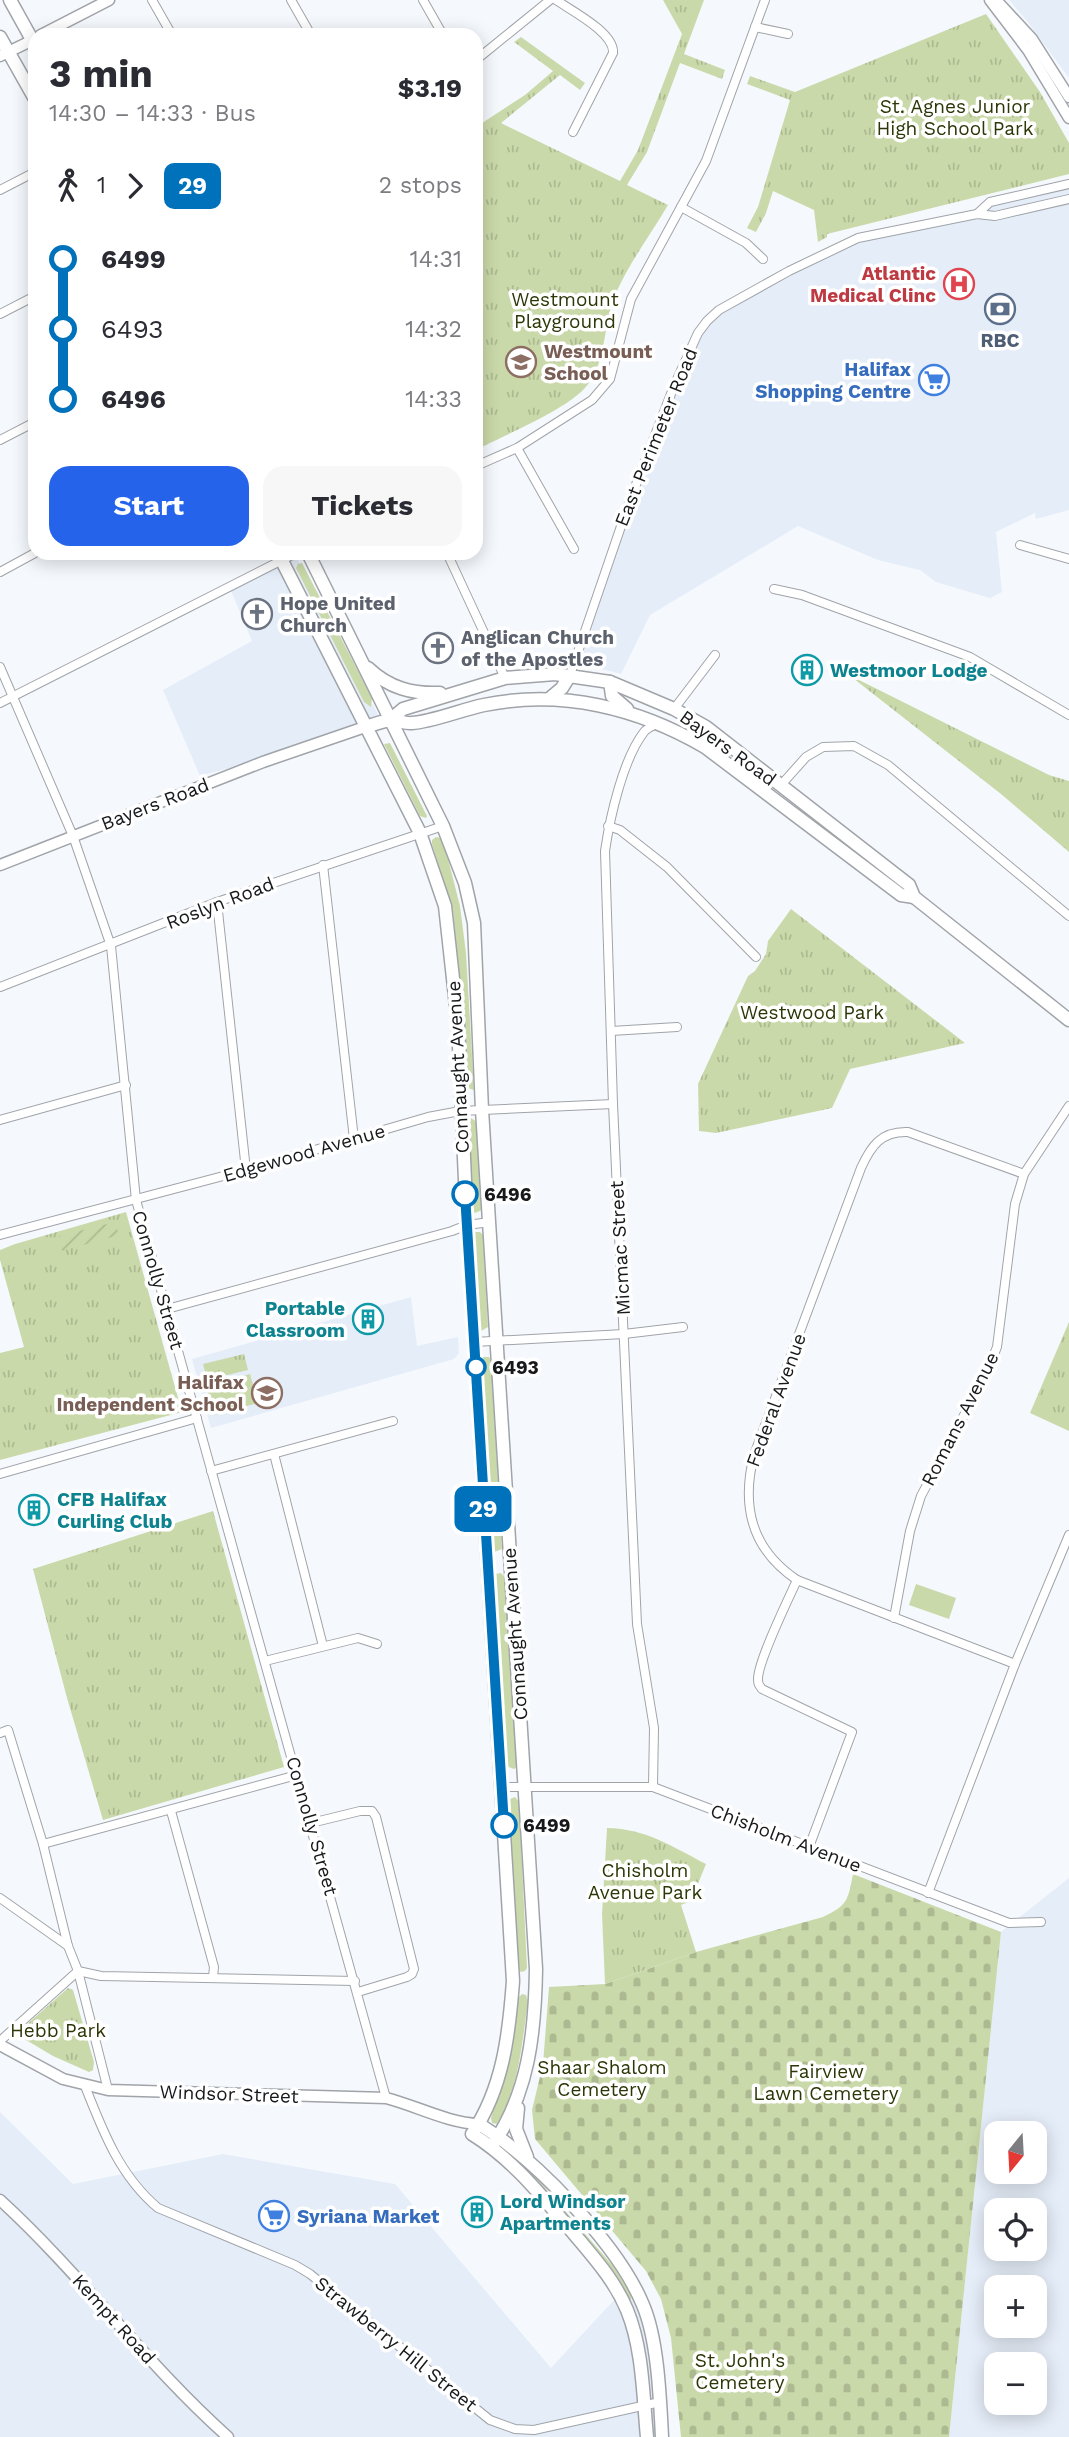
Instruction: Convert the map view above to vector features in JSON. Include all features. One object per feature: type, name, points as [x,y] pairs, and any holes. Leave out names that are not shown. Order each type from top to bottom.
[{"type":"main road","points":[[10,0],[28,28]]},
{"type":"main road","points":[[0,37],[4,54],[28,89]]},
{"type":"main road","name":"Connaught Avenue","points":[[282,560],[420,833],[445,906],[458,1024],[460,1111],[513,1981],[502,2070],[476,2129]]},
{"type":"main road","name":"Connaught Avenue","points":[[311,560],[443,826],[465,883],[474,923],[482,1111],[536,1969],[535,2011],[520,2094],[495,2141]]},
{"type":"main road","points":[[360,662],[376,677],[395,688],[416,693],[455,693]]},
{"type":"main road","points":[[549,699],[562,688],[569,675]]},
{"type":"main road","name":"Bayers Road","points":[[390,720],[403,709],[505,678],[569,675],[610,682],[674,709],[706,727],[909,885],[914,897],[1069,1020]]},
{"type":"main road","points":[[610,682],[612,696],[637,715]]},
{"type":"main road","name":"Bayers Road","points":[[365,727],[390,720],[412,723],[518,699],[549,699],[606,707],[637,715],[705,747],[901,895],[914,897]]},
{"type":"main road","points":[[486,1563],[510,1561]]},
{"type":"main road","points":[[520,2094],[516,2129],[529,2161]]},
{"type":"main road","name":"Windsor Street","points":[[476,2129],[529,2161],[581,2215],[617,2259],[638,2294],[650,2324],[664,2437]]},
{"type":"main road","name":"Windsor Street","points":[[495,2141],[615,2285],[633,2328],[647,2437]]},
{"type":"street","points":[[58,28],[109,0]]},
{"type":"street","points":[[152,0],[168,28]]},
{"type":"street","points":[[291,0],[307,28]]},
{"type":"street","points":[[423,0],[439,28]]},
{"type":"street","points":[[483,54],[550,0]]},
{"type":"street","points":[[556,0],[607,36],[614,46],[613,53],[573,132]]},
{"type":"street","points":[[483,463],[517,448],[592,400],[603,390],[614,368],[634,290],[706,162],[765,0]]},
{"type":"street","points":[[990,0],[1028,50],[1069,118]]},
{"type":"street","points":[[996,0],[1032,39],[1069,97]]},
{"type":"street","points":[[755,27],[788,34]]},
{"type":"street","points":[[4,54],[28,44]]},
{"type":"street","points":[[0,190],[28,176]]},
{"type":"street","name":"East Perimeter Road","points":[[977,214],[990,202],[1069,184]]},
{"type":"street","name":"East Perimeter Road","points":[[569,675],[645,462],[693,344],[707,321],[719,310],[789,271],[858,237],[977,214],[995,216],[1069,199]]},
{"type":"street","points":[[681,207],[746,243],[763,259]]},
{"type":"street","points":[[0,314],[28,300]]},
{"type":"street","points":[[0,440],[28,426]]},
{"type":"street","points":[[517,448],[574,549]]},
{"type":"street","points":[[1020,545],[1069,559]]},
{"type":"street","points":[[0,572],[28,557]]},
{"type":"street","points":[[0,703],[274,560]]},
{"type":"street","points":[[450,560],[505,678]]},
{"type":"street","points":[[774,589],[802,595],[970,656],[1069,715]]},
{"type":"street","points":[[674,709],[715,655]]},
{"type":"street","name":"Connolly Street","points":[[0,667],[73,836],[111,946],[136,1200],[386,2098]]},
{"type":"street","name":"Micmac Street","points":[[653,1787],[654,1728],[637,1624],[613,1104],[605,851],[608,826],[621,783],[645,730],[658,723]]},
{"type":"street","name":"Bayers Road","points":[[0,865],[263,762],[365,727]]},
{"type":"street","points":[[781,785],[806,757],[823,747],[854,746],[888,765],[1069,916]]},
{"type":"street","name":"Roslyn Road","points":[[0,987],[111,946],[217,902],[443,826]]},
{"type":"street","points":[[608,826],[620,831],[667,867],[756,957]]},
{"type":"street","points":[[323,865],[354,1139]]},
{"type":"street","points":[[217,902],[246,1170]]},
{"type":"street","points":[[611,1031],[677,1027]]},
{"type":"street","points":[[0,1120],[126,1085]]},
{"type":"street","name":"Edgewood Avenue","points":[[0,1235],[246,1170],[428,1117],[460,1111],[613,1104]]},
{"type":"street","name":"Romans Avenue","points":[[894,1618],[910,1531],[921,1496],[987,1372],[997,1347],[1015,1204],[1024,1174],[1069,1106]]},
{"type":"street","name":"Federal Avenue","points":[[1015,1664],[797,1580],[769,1554],[757,1534],[748,1507],[748,1477],[870,1150],[887,1135],[908,1132],[1024,1174]]},
{"type":"street","points":[[167,1308],[467,1225],[490,1222]]},
{"type":"street","points":[[474,1342],[624,1334],[683,1327]]},
{"type":"street","points":[[0,1474],[197,1418]]},
{"type":"street","points":[[211,1471],[393,1421]]},
{"type":"street","points":[[274,1454],[323,1646]]},
{"type":"street","points":[[928,1893],[1015,1664],[1069,1535]]},
{"type":"street","points":[[797,1580],[766,1653],[758,1683],[762,1689],[852,1732],[809,1847]]},
{"type":"street","points":[[265,1661],[358,1638],[377,1644]]},
{"type":"street","points":[[4,1732],[43,1844],[108,2090]]},
{"type":"street","points":[[43,1844],[297,1775]]},
{"type":"street","points":[[502,1787],[526,1786]]},
{"type":"street","name":"Chisholm Avenue","points":[[526,1786],[653,1787],[1009,1923],[1041,1922]]},
{"type":"street","points":[[171,1811],[214,1967],[213,1977]]},
{"type":"street","points":[[311,1823],[360,1811],[372,1811],[376,1817],[414,1969],[407,1977],[358,1992]]},
{"type":"street","points":[[0,1898],[68,1946]]},
{"type":"street","points":[[78,1971],[101,1976],[355,1981]]},
{"type":"street","points":[[0,2043],[78,1971]]},
{"type":"street","name":"Windsor Street","points":[[0,2043],[63,2079],[108,2090],[386,2098],[414,2105],[476,2129]]},
{"type":"street","name":"Strawberry Hill Street","points":[[86,2086],[124,2173],[140,2193],[158,2208],[295,2265],[310,2274],[490,2420],[515,2428],[534,2430],[660,2402]]},
{"type":"street","name":"Kempt Road","points":[[0,2200],[64,2264],[160,2371],[228,2437]]},
{"type":"shaded area","points":[[1009,0],[1069,0],[1069,78],[1027,21]]},
{"type":"shaded area","points":[[1069,184],[1069,510],[1036,519],[1035,513],[996,532],[1002,592],[990,598],[936,582],[920,570],[878,560],[798,526],[650,615],[621,674],[575,662],[606,567],[698,333],[719,310],[858,238],[963,217],[990,202]]},
{"type":"shaded area","points":[[274,560],[298,560],[384,726],[200,776],[163,690],[252,641],[229,586]]},
{"type":"shaded area","name":"Halifax Independent School","points":[[411,1297],[417,1346],[458,1337],[459,1353],[454,1359],[211,1428],[192,1359]]},
{"type":"shaded area","points":[[1069,1878],[1069,2437],[949,2437],[1001,1932]]},
{"type":"shaded area","points":[[0,2112],[73,2184],[223,2154],[395,2184],[551,2368],[629,2284],[649,2341],[663,2437],[0,2437]]},
{"type":"green space","name":"Westmount Playground","points":[[663,0],[704,0],[684,54],[725,70],[722,79],[680,63],[647,152],[627,185],[668,205],[616,293],[601,356],[592,379],[562,406],[483,447],[483,122],[525,95],[553,71],[514,42],[521,37],[585,83],[580,90],[560,75],[501,123],[620,181],[638,150],[682,34]]},
{"type":"green space","name":"St. Agnes Junior High School Park","points":[[986,14],[1040,92],[1069,143],[1069,174],[827,234],[827,237],[818,242],[814,210],[773,191],[756,232],[747,228],[758,207],[790,100],[747,84],[750,76],[795,92]]},
{"type":"green space","points":[[302,563],[372,698],[371,707],[364,702],[296,568]]},
{"type":"green space","points":[[849,675],[1049,775],[1069,781],[1069,852],[1001,794]]},
{"type":"green space","points":[[390,743],[426,818],[420,816],[384,744]]},
{"type":"green space","points":[[436,837],[441,838],[444,843],[460,906],[466,953],[474,1090],[467,1088],[453,911],[432,844]]},
{"type":"green space","name":"Westwood Park","points":[[791,909],[965,1043],[850,1069],[832,1108],[716,1133],[699,1131],[698,1084],[748,976],[755,971],[766,954],[768,941]]},
{"type":"green space","points":[[471,1118],[477,1122],[482,1210],[475,1213],[471,1210],[468,1121]]},
{"type":"green space","points":[[126,1212],[182,1412],[0,1460],[0,1353],[24,1347],[0,1260],[0,1250]]},
{"type":"green space","points":[[115,1222],[119,1235],[62,1251],[59,1236]]},
{"type":"green space","points":[[475,1232],[483,1235],[488,1327],[481,1331],[477,1328],[472,1236]]},
{"type":"green space","points":[[1069,1322],[1069,1431],[1030,1413]]},
{"type":"green space","points":[[244,1354],[248,1370],[207,1380],[203,1364]]},
{"type":"green space","points":[[480,1357],[489,1357],[491,1360],[502,1549],[494,1552],[491,1550]]},
{"type":"green space","points":[[250,1374],[258,1403],[214,1415],[206,1386]]},
{"type":"green space","points":[[213,1511],[284,1767],[103,1820],[33,1569]]},
{"type":"green space","points":[[501,1573],[505,1578],[517,1767],[514,1769],[506,1766],[493,1577]]},
{"type":"green space","points":[[916,1584],[956,1598],[949,1619],[909,1605]]},
{"type":"green space","points":[[515,1797],[519,1802],[527,1968],[521,1972],[518,1969],[508,1803]]},
{"type":"green space","name":"Chisholm Avenue Park","points":[[607,1828],[647,1835],[706,1864],[691,1901],[681,1905],[696,1952],[605,1984],[602,1914]]},
{"type":"green space","name":"Fairview Lawn Cemetery","points":[[853,1874],[1001,1932],[949,2437],[681,2437],[671,2338],[661,2299],[646,2271],[535,2139],[532,2110],[543,2064],[549,1987],[605,1984],[696,1952],[823,1917],[846,1901]]},
{"type":"green space","name":"Hebb Park","points":[[68,1988],[73,1990],[94,2062],[93,2070],[89,2072],[53,2056],[16,2034]]},
{"type":"green space","points":[[522,1994],[526,1995],[528,2002],[515,2081],[497,2124],[492,2123],[491,2118],[508,2061],[516,2000]]},
{"type":"green space","points":[[500,2146],[520,2159],[613,2266],[632,2296],[630,2301]]},
{"type":"bus line","name":"29","points":[[465,1194],[504,1825]]},
{"type":"place","name":"Atlantic Medical Clinc","points":[[959,284]]},
{"type":"place","name":"RBC","points":[[1000,309]]},
{"type":"place","name":"Westmount School","points":[[521,362]]},
{"type":"place","name":"Halifax Shopping Centre","points":[[934,380]]},
{"type":"place","name":"Hope United Church","points":[[257,614]]},
{"type":"place","name":"Anglican Church of the Apostles","points":[[438,648]]},
{"type":"place","name":"Westmoor Lodge","points":[[807,670]]},
{"type":"place","name":"6496","points":[[465,1194]]},
{"type":"place","name":"Portable Classroom","points":[[368,1319]]},
{"type":"place","name":"6493","points":[[476,1367]]},
{"type":"place","name":"Halifax Independent School","points":[[267,1393]]},
{"type":"place","name":"CFB Halifax Curling Club","points":[[34,1510]]},
{"type":"place","name":"6499","points":[[504,1825]]},
{"type":"place","name":"Lord Windsor Apartments","points":[[477,2212]]},
{"type":"place","name":"Syriana Market","points":[[274,2216]]},
{"type":"park label","name":"Shaar Shalom Cemetery","points":[[602,2078]]},
{"type":"park label","name":"St. John's Cemetery","points":[[740,2371]]}]
